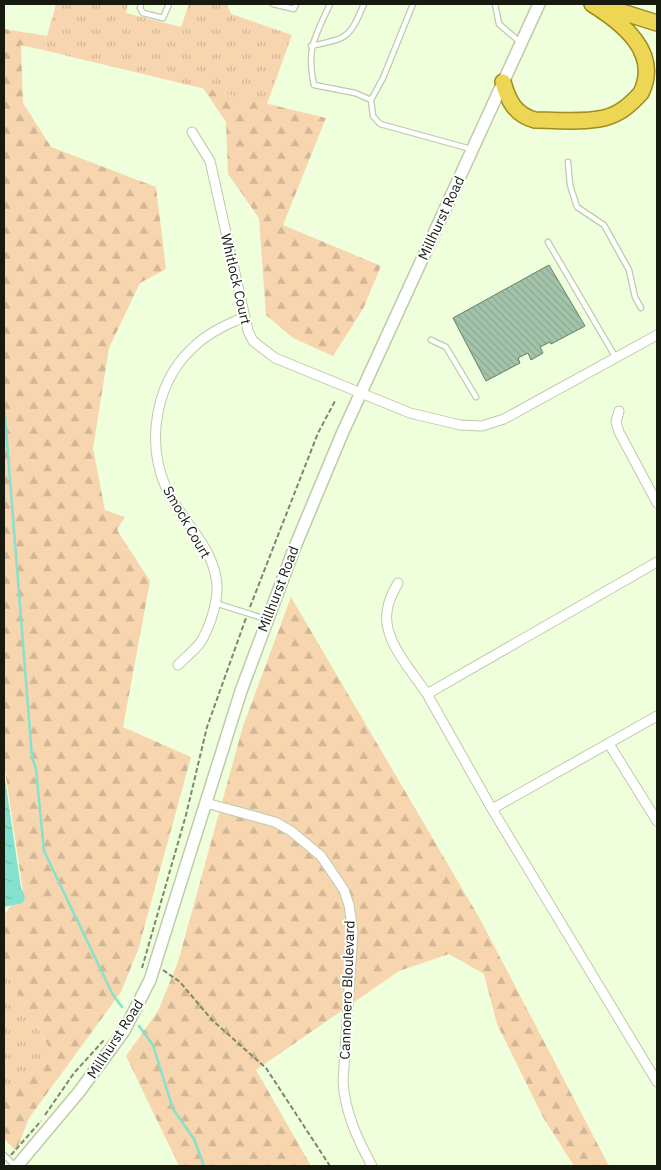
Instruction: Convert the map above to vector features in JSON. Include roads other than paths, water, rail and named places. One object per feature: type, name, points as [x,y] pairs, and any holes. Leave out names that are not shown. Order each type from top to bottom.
[{"type":"highway","points":[[503,82],[516,110],[526,118],[535,120],[602,118],[619,113],[633,102],[650,79],[652,64],[649,53],[632,30],[592,4]]},
{"type":"highway","points":[[598,4],[657,24]]},
{"type":"street","name":"Millhurst Road","points":[[16,1166],[74,1099],[124,1031],[141,1001],[156,966],[206,803],[266,619],[314,498],[539,4]]},
{"type":"street","name":"Whitlock Court","points":[[192,132],[210,161],[244,318],[253,340],[275,358],[361,394],[437,420],[460,425],[482,426],[504,419],[657,335]]},
{"type":"street","name":"Smock Court","points":[[178,664],[202,641],[215,603],[216,577],[210,558],[166,488],[160,470],[154,431],[162,394],[179,362],[198,343],[220,328],[244,318]]},
{"type":"street","points":[[619,411],[616,422],[619,432],[657,503]]},
{"type":"street","points":[[427,694],[657,562]]},
{"type":"street","points":[[398,583],[389,600],[387,626],[398,650],[427,694],[492,809],[657,1082]]},
{"type":"street","points":[[492,809],[657,716]]},
{"type":"street","points":[[609,744],[657,821]]},
{"type":"street","name":"Cannonero Bloulevard","points":[[206,803],[275,822],[292,831],[321,856],[344,890],[350,905],[353,932],[343,1081],[344,1101],[355,1134],[372,1166]]},
{"type":"lane","points":[[141,4],[140,8],[143,13],[163,18],[169,4]]},
{"type":"lane","points":[[273,4],[295,6]]},
{"type":"lane","points":[[330,4],[311,45],[310,64],[314,85],[355,93],[370,100]]},
{"type":"lane","points":[[311,45],[342,39],[352,30],[364,4]]},
{"type":"lane","points":[[413,4],[382,78],[370,100],[372,116],[380,124],[472,150]]},
{"type":"lane","points":[[495,4],[499,24],[521,43]]},
{"type":"lane","points":[[568,162],[570,186],[577,207],[604,225],[629,270],[635,297],[641,308]]},
{"type":"lane","points":[[548,242],[616,358]]},
{"type":"lane","points":[[432,340],[446,347],[476,398]]},
{"type":"lane","points":[[215,603],[266,619]]},
{"type":"lane","points":[[6,1157],[16,1166]]},
{"type":"water","points":[[4,772],[21,888],[25,896],[23,903],[4,907]]},
{"type":"waterway","points":[[4,404],[32,757],[36,769],[44,851],[113,995],[122,1007]]},
{"type":"waterway","points":[[139,1026],[153,1045],[173,1109],[194,1139],[204,1166]]}]
